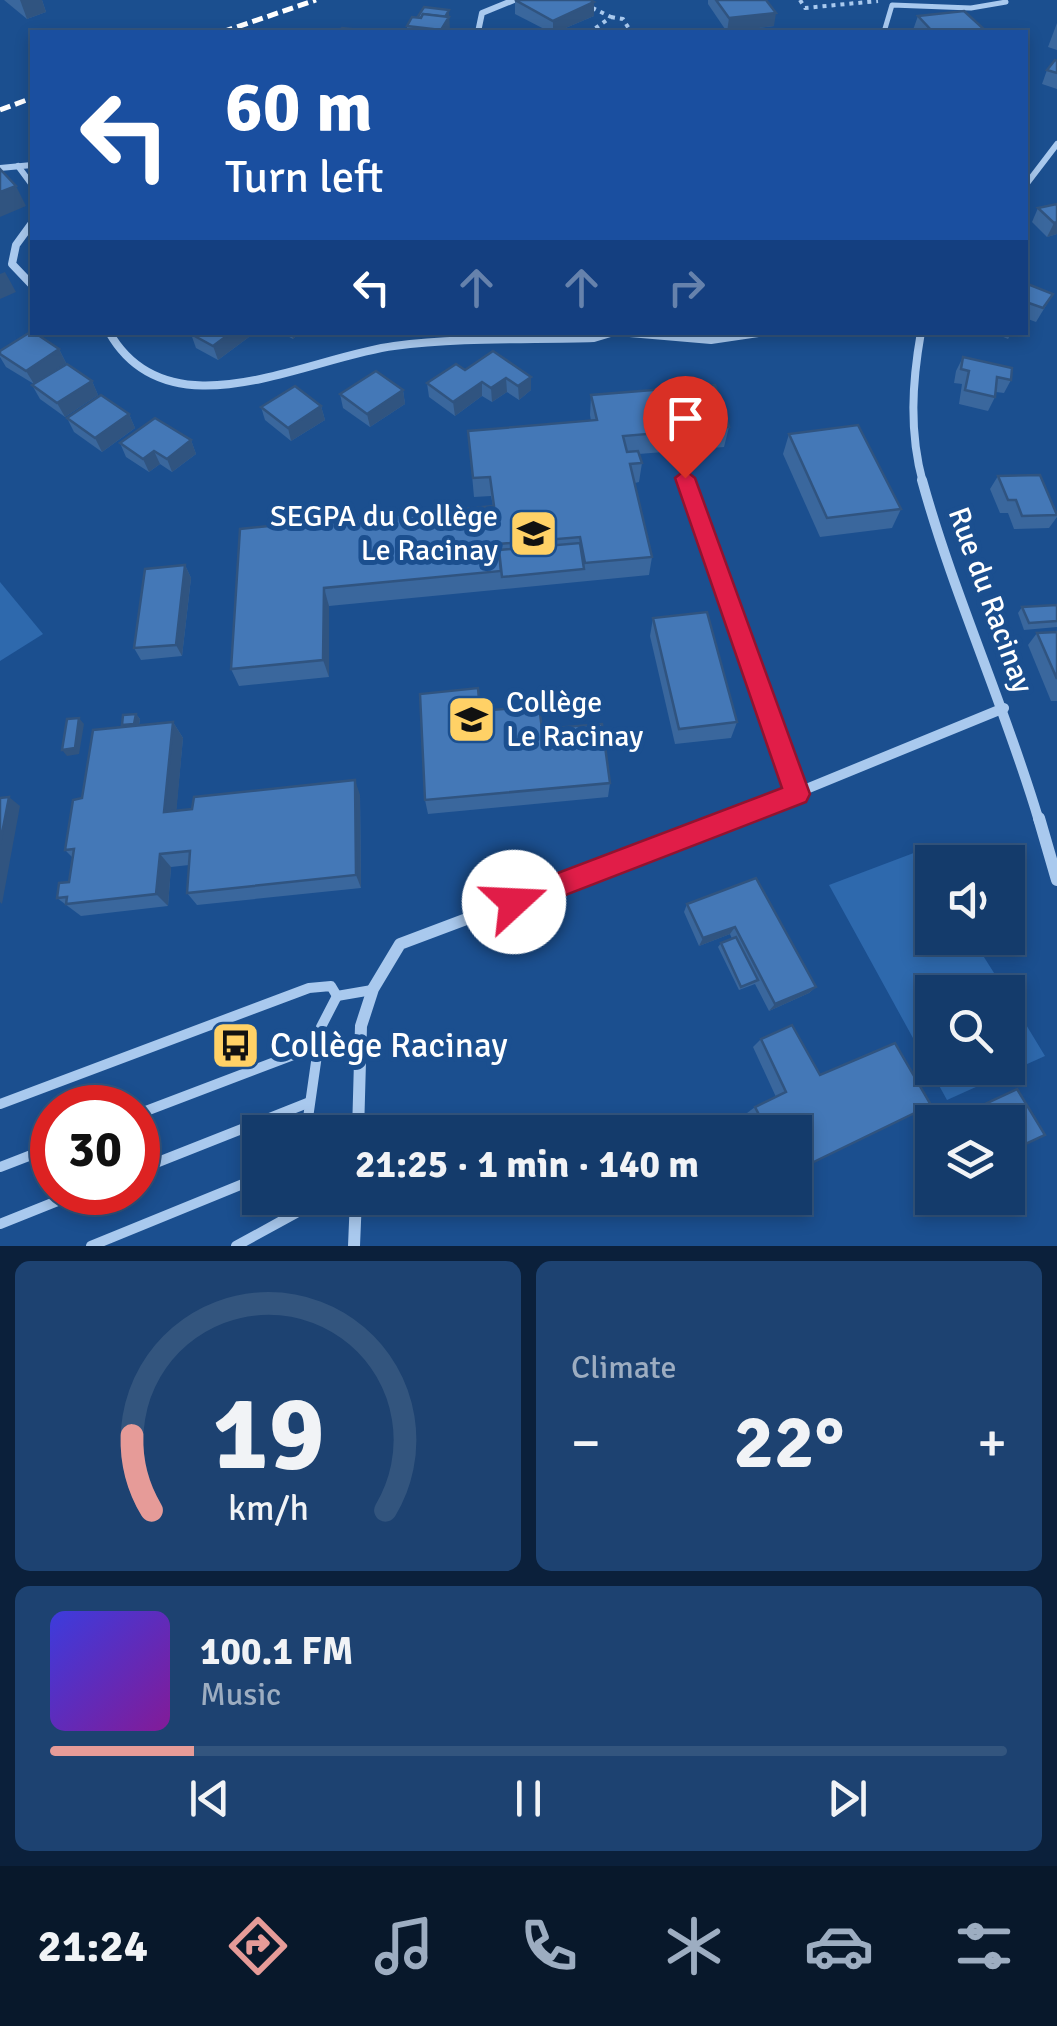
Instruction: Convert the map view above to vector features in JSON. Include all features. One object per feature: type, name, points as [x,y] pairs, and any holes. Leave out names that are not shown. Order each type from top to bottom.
[{"type":"street","points":[[478,30],[482,13],[514,0]]},
{"type":"street","points":[[1028,182],[1057,144]]},
{"type":"street","points":[[0,168],[30,165]]},
{"type":"street","points":[[18,166],[30,183]]},
{"type":"street","points":[[30,226],[16,245],[12,264],[30,283]]},
{"type":"street","points":[[111,335],[125,355],[167,380],[212,386],[253,383],[391,346],[605,335]]},
{"type":"street","points":[[646,335],[696,340],[740,335]]},
{"type":"street","name":"Rue du Racinay","points":[[919,335],[910,388],[915,446],[931,510],[1004,708],[1057,880]]},
{"type":"street","points":[[358,1115],[361,1026],[373,990],[400,944],[797,794],[1004,708]]},
{"type":"street","points":[[354,1246],[355,1215]]},
{"type":"lane","points":[[885,30],[892,5],[971,8],[1006,2]]},
{"type":"lane","points":[[685,478],[797,794]]},
{"type":"lane","points":[[0,1104],[309,988],[330,986],[338,996]]},
{"type":"lane","points":[[338,996],[373,990]]},
{"type":"lane","points":[[308,1115],[321,1027],[338,996]]},
{"type":"lane","points":[[160,1106],[317,1046]]},
{"type":"lane","points":[[160,1161],[310,1102]]},
{"type":"lane","points":[[0,1167],[30,1155]]},
{"type":"lane","points":[[91,1246],[242,1184]]},
{"type":"lane","points":[[0,1224],[30,1212]]},
{"type":"lane","points":[[236,1246],[292,1215]]},
{"type":"path","points":[[576,0],[622,19],[630,30]]},
{"type":"path","points":[[800,0],[806,8],[886,0]]},
{"type":"path","points":[[593,30],[611,17]]},
{"type":"shaded area","points":[[0,582],[43,634],[0,661]]},
{"type":"shaded area","points":[[915,853],[915,955],[983,955],[995,975],[915,975],[915,1042],[829,885]]},
{"type":"shaded area","points":[[1025,1023],[1045,1056],[1025,1065]]},
{"type":"shaded area","points":[[939,1085],[980,1085],[947,1100]]},
{"type":"building","points":[[515,0],[590,0],[594,2],[553,21]]},
{"type":"building","points":[[716,0],[766,0],[776,13],[729,18]]},
{"type":"building","points":[[424,7],[449,10],[445,17],[423,14],[417,18]]},
{"type":"building","points":[[964,11],[985,30],[931,30],[918,16]]},
{"type":"building","points":[[423,14],[449,17],[441,30],[407,26],[412,17],[421,18]]},
{"type":"building","points":[[1057,61],[1057,73],[1047,70]]},
{"type":"building","points":[[0,169],[16,186],[0,192]]},
{"type":"building","points":[[1057,204],[1054,223],[1038,208]]},
{"type":"building","points":[[1028,284],[1053,294],[1043,308],[1029,303]]},
{"type":"building","points":[[30,332],[59,349],[26,371],[0,351]]},
{"type":"building","points":[[193,335],[228,335],[213,346]]},
{"type":"building","points":[[493,351],[531,377],[518,386],[506,378],[491,388],[482,382],[453,402],[427,383],[456,364],[465,370]]},
{"type":"building","points":[[963,357],[1012,368],[1011,380],[997,377],[995,397],[965,390],[969,371],[961,369]]},
{"type":"building","points":[[67,364],[92,381],[57,403],[32,385]]},
{"type":"building","points":[[376,371],[403,390],[367,414],[340,394]]},
{"type":"building","points":[[715,385],[729,427],[623,436],[627,452],[638,451],[642,463],[630,464],[652,557],[585,563],[580,537],[498,544],[501,571],[324,588],[323,660],[231,669],[240,529],[289,524],[290,509],[331,505],[331,521],[494,506],[490,477],[473,478],[468,431],[597,420],[591,395]]},
{"type":"building","points":[[295,386],[321,406],[288,428],[261,407]]},
{"type":"building","points":[[101,395],[129,414],[95,438],[67,418]]},
{"type":"building","points":[[155,418],[191,440],[167,459],[154,451],[143,459],[120,443]]},
{"type":"building","points":[[858,425],[901,509],[827,518],[789,434]]},
{"type":"building","points":[[1040,475],[1057,515],[1022,516],[1016,500],[1008,500],[998,476]]},
{"type":"building","points":[[580,543],[584,569],[502,577],[499,550]]},
{"type":"building","points":[[185,565],[176,645],[134,648],[145,569]]},
{"type":"building","points":[[1057,605],[1057,621],[1029,623],[1022,607]]},
{"type":"building","points":[[707,612],[737,722],[679,729],[653,618]]},
{"type":"building","points":[[1057,632],[1057,679],[1037,633]]},
{"type":"building","points":[[478,688],[480,711],[539,706],[542,729],[602,724],[610,783],[425,800],[420,694]]},
{"type":"building","points":[[136,714],[134,724],[122,725],[123,715]]},
{"type":"building","points":[[79,718],[75,748],[62,750],[67,719]]},
{"type":"building","points":[[173,722],[164,812],[192,809],[194,797],[355,780],[356,875],[187,893],[190,851],[160,854],[156,894],[66,904],[67,897],[57,898],[59,883],[69,882],[74,849],[65,850],[73,800],[82,798],[93,730]]},
{"type":"building","points":[[9,797],[0,844],[0,798]]},
{"type":"building","points":[[756,878],[816,987],[775,1004],[735,927],[703,938],[687,904]]},
{"type":"building","points":[[736,937],[758,980],[741,987],[721,943]]},
{"type":"building","points":[[792,1025],[820,1075],[895,1043],[915,1077],[915,1085],[919,1085],[931,1105],[915,1105],[915,1113],[812,1163],[812,1115],[759,1115],[755,1107],[786,1092],[761,1039]]},
{"type":"building","points":[[1017,1089],[1045,1135],[1025,1144],[1025,1105],[983,1105]]},
{"type":"railway","points":[[228,30],[316,0]]},
{"type":"railway","points":[[0,110],[30,99]]},
{"type":"place","name":"SEGPA du Collège Le Racinay","points":[[533,533]]},
{"type":"place","name":"Collège Le Racinay","points":[[471,719]]},
{"type":"place","name":"Collège Racinay","points":[[235,1045]]},
{"type":"route","points":[[514,902],[797,794],[784,747],[685,478]]}]
